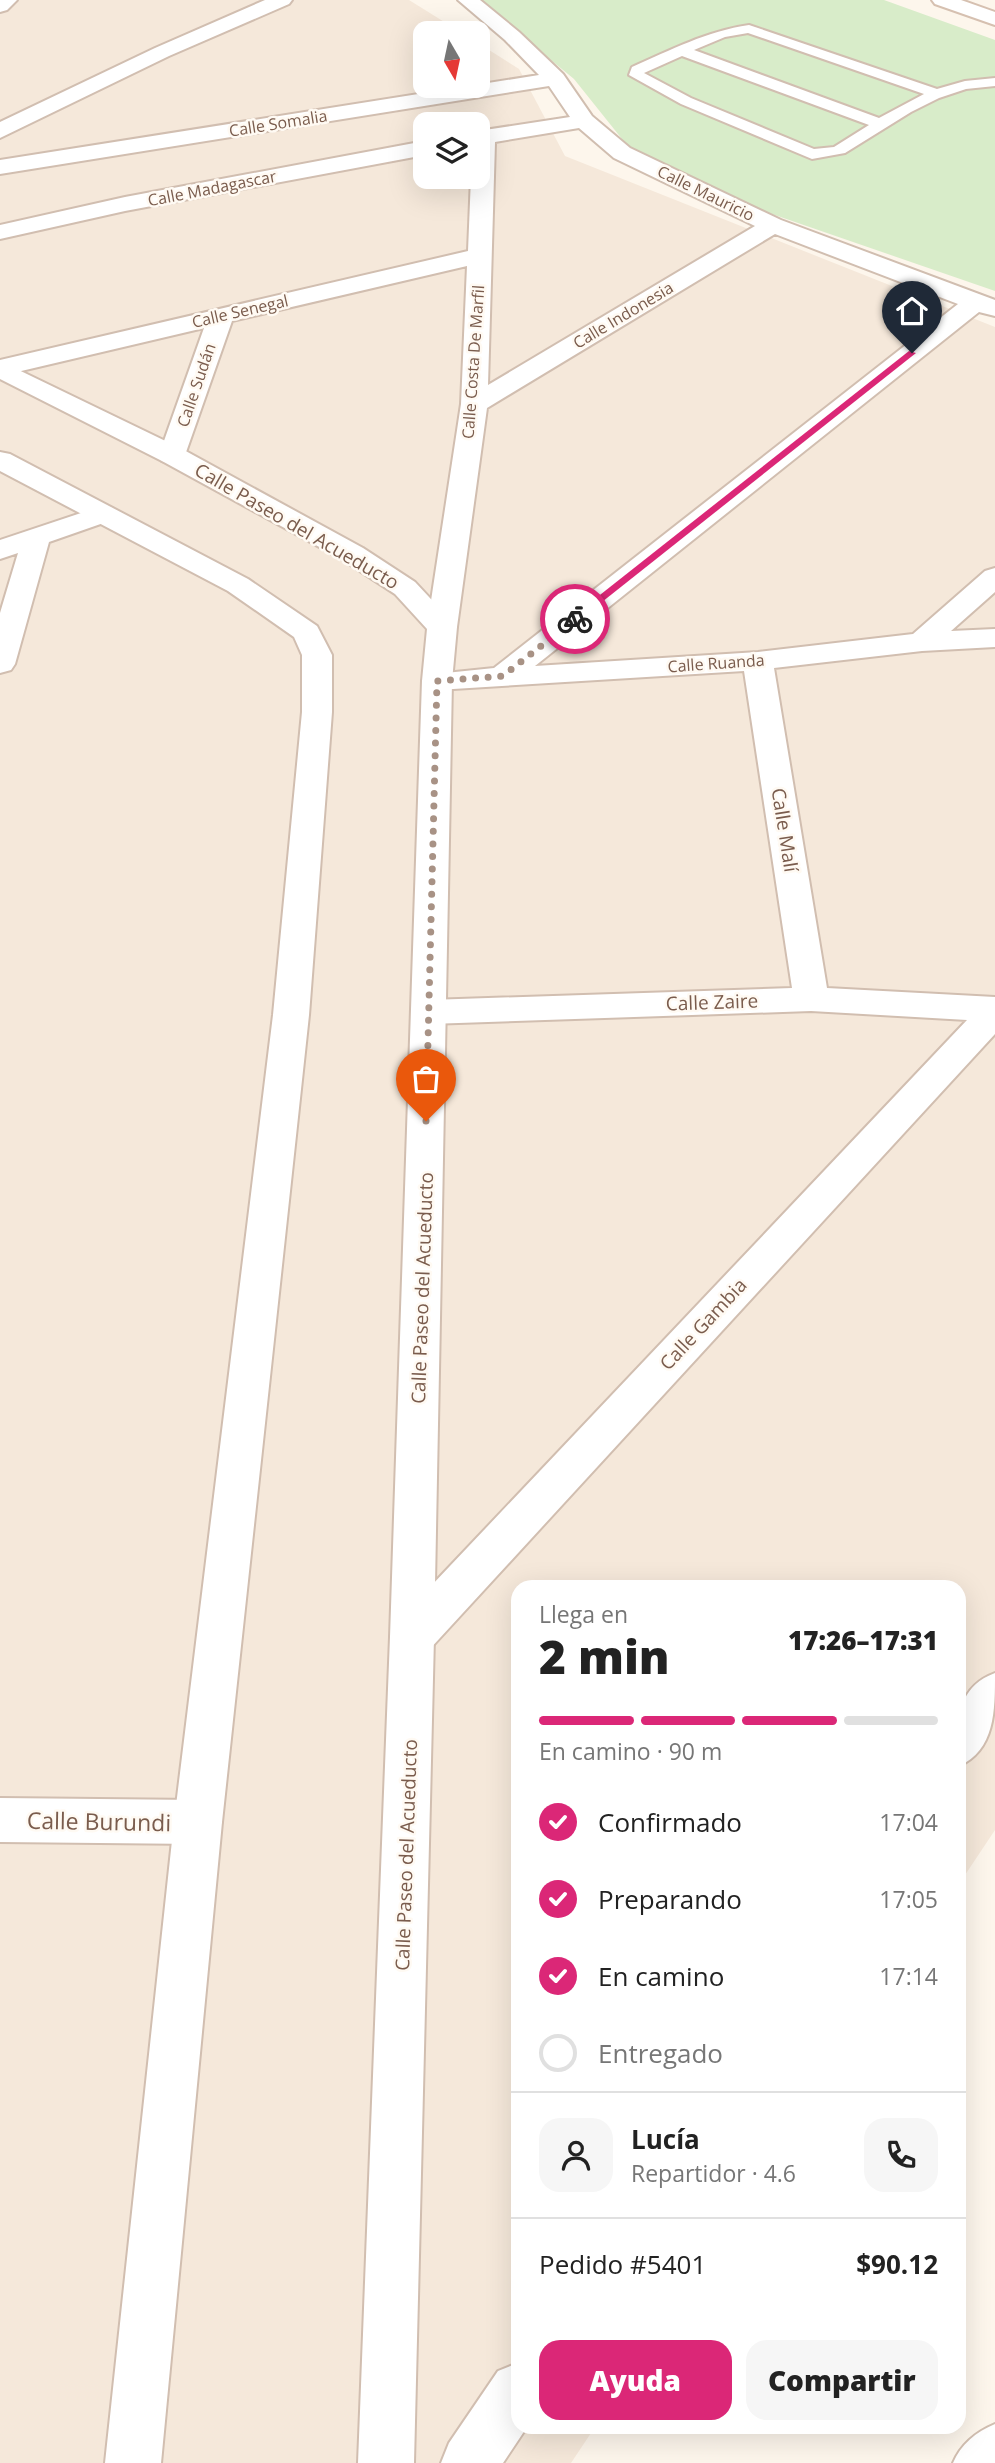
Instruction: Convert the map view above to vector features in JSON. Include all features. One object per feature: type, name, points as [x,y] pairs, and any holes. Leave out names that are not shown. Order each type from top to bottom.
[{"type":"street","points":[[0,6],[8,0]]},
{"type":"street","points":[[0,131],[162,52],[282,0]]},
{"type":"street","name":"Calle Mauricio","points":[[468,0],[512,36],[555,79],[584,121],[622,153],[773,225],[986,305]]},
{"type":"street","points":[[942,0],[995,19]]},
{"type":"street","name":"Calle Somalia","points":[[0,167],[555,79]]},
{"type":"street","points":[[490,136],[584,121]]},
{"type":"street","name":"Calle Madagascar","points":[[0,232],[125,204],[413,150]]},
{"type":"street","name":"Calle Costa De Marfil","points":[[442,627],[474,404],[480,189]]},
{"type":"street","name":"Calle Indonesia","points":[[474,404],[773,225]]},
{"type":"street","name":"Calle Senegal","points":[[0,368],[479,256]]},
{"type":"street","points":[[503,676],[986,305]]},
{"type":"street","name":"Calle Sudán","points":[[172,455],[221,316]]},
{"type":"street","name":"Calle Paseo del Acueducto","points":[[0,368],[172,455],[353,554],[405,588],[442,627],[437,681],[412,1637],[386,2463]]},
{"type":"street","points":[[0,460],[238,585],[286,615],[307,632],[317,655],[317,712],[291,1015],[198,1822],[134,2463]]},
{"type":"street","points":[[0,550],[102,514]]},
{"type":"street","points":[[0,664],[36,539]]},
{"type":"street","points":[[922,642],[995,577]]},
{"type":"street","name":"Calle Ruanda","points":[[437,681],[758,661],[922,642],[995,638]]},
{"type":"street","name":"Calle Malí","points":[[758,661],[811,999]]},
{"type":"street","name":"Calle Zaire","points":[[429,1012],[811,999],[995,1010]]},
{"type":"street","name":"Calle Gambia","points":[[412,1637],[995,1010]]},
{"type":"street","points":[[966,1735],[995,1693]]},
{"type":"street","name":"Calle Burundi","points":[[0,1820],[198,1822]]},
{"type":"street","points":[[469,2463],[511,2401]]},
{"type":"lane","points":[[938,94],[749,29],[732,30],[680,50],[637,70],[636,75],[686,100],[811,154],[836,153],[880,124],[938,94],[962,85],[995,82]]},
{"type":"lane","points":[[680,50],[880,124]]},
{"type":"lane","points":[[972,2463],[995,2443]]},
{"type":"shaded area","points":[[0,0],[409,0],[443,21],[413,21],[413,98],[490,98],[490,51],[519,69],[565,156],[995,327],[995,1830],[966,1874],[966,1580],[511,1580],[511,2434],[590,2434],[571,2463],[0,2463]]},
{"type":"green space","points":[[478,0],[884,0],[995,40],[995,291],[769,213],[634,154],[574,79]]},
{"type":"way so far","points":[[426,1121],[437,681],[503,676],[575,619]]},
{"type":"route","points":[[575,619],[912,353]]}]
